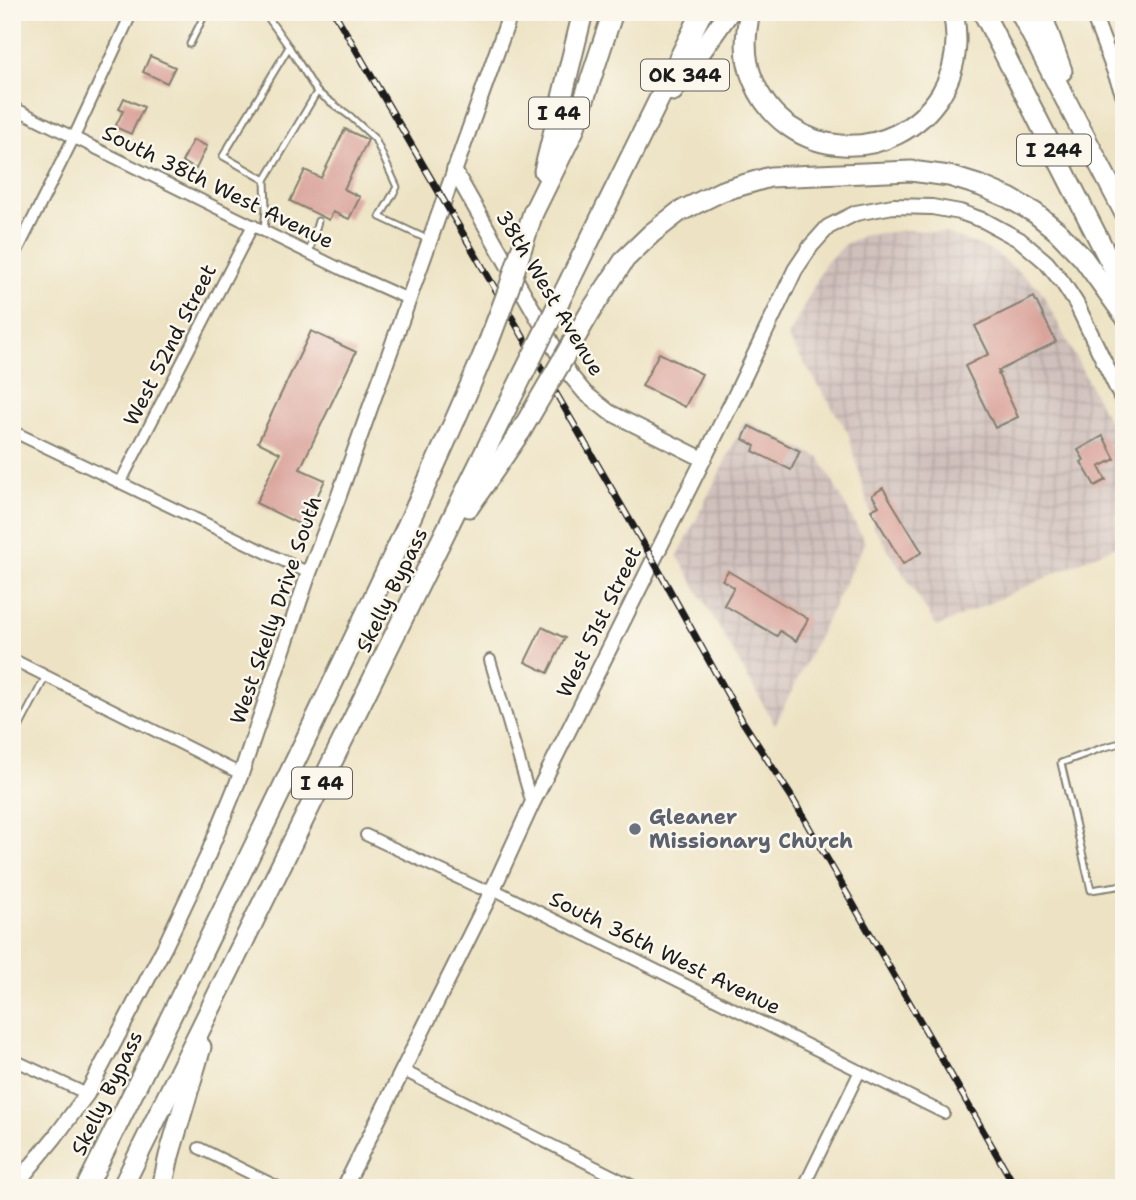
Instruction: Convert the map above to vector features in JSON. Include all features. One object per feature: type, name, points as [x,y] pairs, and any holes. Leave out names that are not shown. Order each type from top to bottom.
[{"type":"highway","name":"Skelly Bypass","points":[[86,1188],[250,856],[457,418],[509,288],[533,213],[583,12]]},
{"type":"highway","points":[[533,213],[573,130],[613,12]]},
{"type":"highway","name":"Skelly Bypass","points":[[122,1188],[702,12]]},
{"type":"highway","name":"OK 344","points":[[641,137],[729,12]]},
{"type":"highway","points":[[750,12],[747,54],[752,78],[772,113],[790,128],[811,138],[854,146],[875,144],[897,135],[910,128],[933,107],[947,85],[953,65],[957,29],[953,12]]},
{"type":"highway","name":"I 244","points":[[983,12],[1124,289]]},
{"type":"highway","name":"I 244","points":[[1020,12],[1124,212]]},
{"type":"highway","points":[[1041,12],[1087,141]]},
{"type":"highway","points":[[431,563],[521,431],[592,309],[625,259],[679,212],[722,191],[770,177],[911,171],[949,176],[1009,198],[1057,230],[1083,258],[1124,315]]},
{"type":"highway","points":[[162,1188],[213,1002]]},
{"type":"street","points":[[12,261],[132,12]]},
{"type":"street","name":"West Skelly Drive South","points":[[13,1188],[87,1094],[165,946],[207,857],[242,774],[309,573],[511,12]]},
{"type":"street","points":[[1092,12],[1124,96]]},
{"type":"street","name":"South 38th West Avenue","points":[[12,107],[408,299]]},
{"type":"street","name":"38th West Avenue","points":[[454,170],[570,375],[585,393],[609,412],[703,458]]},
{"type":"street","name":"West 51st Street","points":[[344,1188],[796,270],[811,246],[828,227],[856,213],[893,205],[932,207],[960,212],[985,221],[1020,240],[1046,262],[1076,303],[1124,403]]},
{"type":"street","name":"West 52nd Street","points":[[120,483],[253,225]]},
{"type":"street","points":[[12,431],[309,573]]},
{"type":"street","points":[[12,659],[242,774]]},
{"type":"street","points":[[490,660],[532,804]]},
{"type":"street","name":"South 36th West Avenue","points":[[366,835],[479,888],[493,889],[944,1113]]},
{"type":"street","points":[[12,1059],[87,1094]]},
{"type":"street","points":[[402,1070],[637,1188]]},
{"type":"street","points":[[803,1188],[860,1071]]},
{"type":"street","points":[[199,1148],[281,1188]]},
{"type":"lane","points":[[190,44],[206,12]]},
{"type":"lane","points":[[264,12],[317,92],[375,139],[397,187],[380,217],[430,240]]},
{"type":"lane","points":[[265,180],[223,156],[289,47]]},
{"type":"lane","points":[[264,230],[265,180],[317,92]]},
{"type":"lane","points":[[309,253],[318,221]]},
{"type":"lane","points":[[12,741],[47,676]]},
{"type":"lane","points":[[1124,742],[1060,763],[1091,890],[1124,885]]},
{"type":"shaded area","points":[[909,230],[946,233],[981,246],[995,253],[1040,289],[1124,451],[1124,542],[937,627],[874,527],[848,432],[788,338],[825,264],[845,244],[865,235]]},
{"type":"shaded area","points":[[745,421],[820,458],[865,542],[775,725],[678,556]]},
{"type":"building","points":[[150,56],[175,67],[167,83],[143,72]]},
{"type":"building","points":[[124,98],[144,107],[131,134],[115,127],[123,111],[119,109]]},
{"type":"building","points":[[345,129],[368,140],[344,189],[360,197],[349,219],[333,212],[329,220],[290,201],[305,170],[321,178]]},
{"type":"building","points":[[193,140],[207,146],[196,169],[182,162]]},
{"type":"building","points":[[1034,297],[1056,342],[998,371],[1018,417],[995,428],[965,366],[989,354],[975,326]]},
{"type":"building","points":[[311,331],[356,352],[300,469],[325,480],[303,526],[256,503],[280,453],[258,442]]},
{"type":"building","points":[[659,353],[702,374],[685,407],[642,386]]},
{"type":"building","points":[[749,426],[800,451],[791,470],[753,451],[755,446],[743,439]]},
{"type":"building","points":[[1103,436],[1115,459],[1099,467],[1106,480],[1095,486],[1081,462],[1084,460],[1078,450]]},
{"type":"building","points":[[883,488],[922,552],[903,564],[871,510],[879,506],[872,495]]},
{"type":"building","points":[[728,571],[808,619],[796,641],[780,631],[777,636],[724,605],[734,587],[722,580]]},
{"type":"building","points":[[542,627],[565,638],[548,673],[525,662]]},
{"type":"railway","points":[[334,12],[653,560],[743,722],[791,796],[1016,1188]]},
{"type":"place","name":"Gleaner Missionary Church","points":[[635,829]]}]
